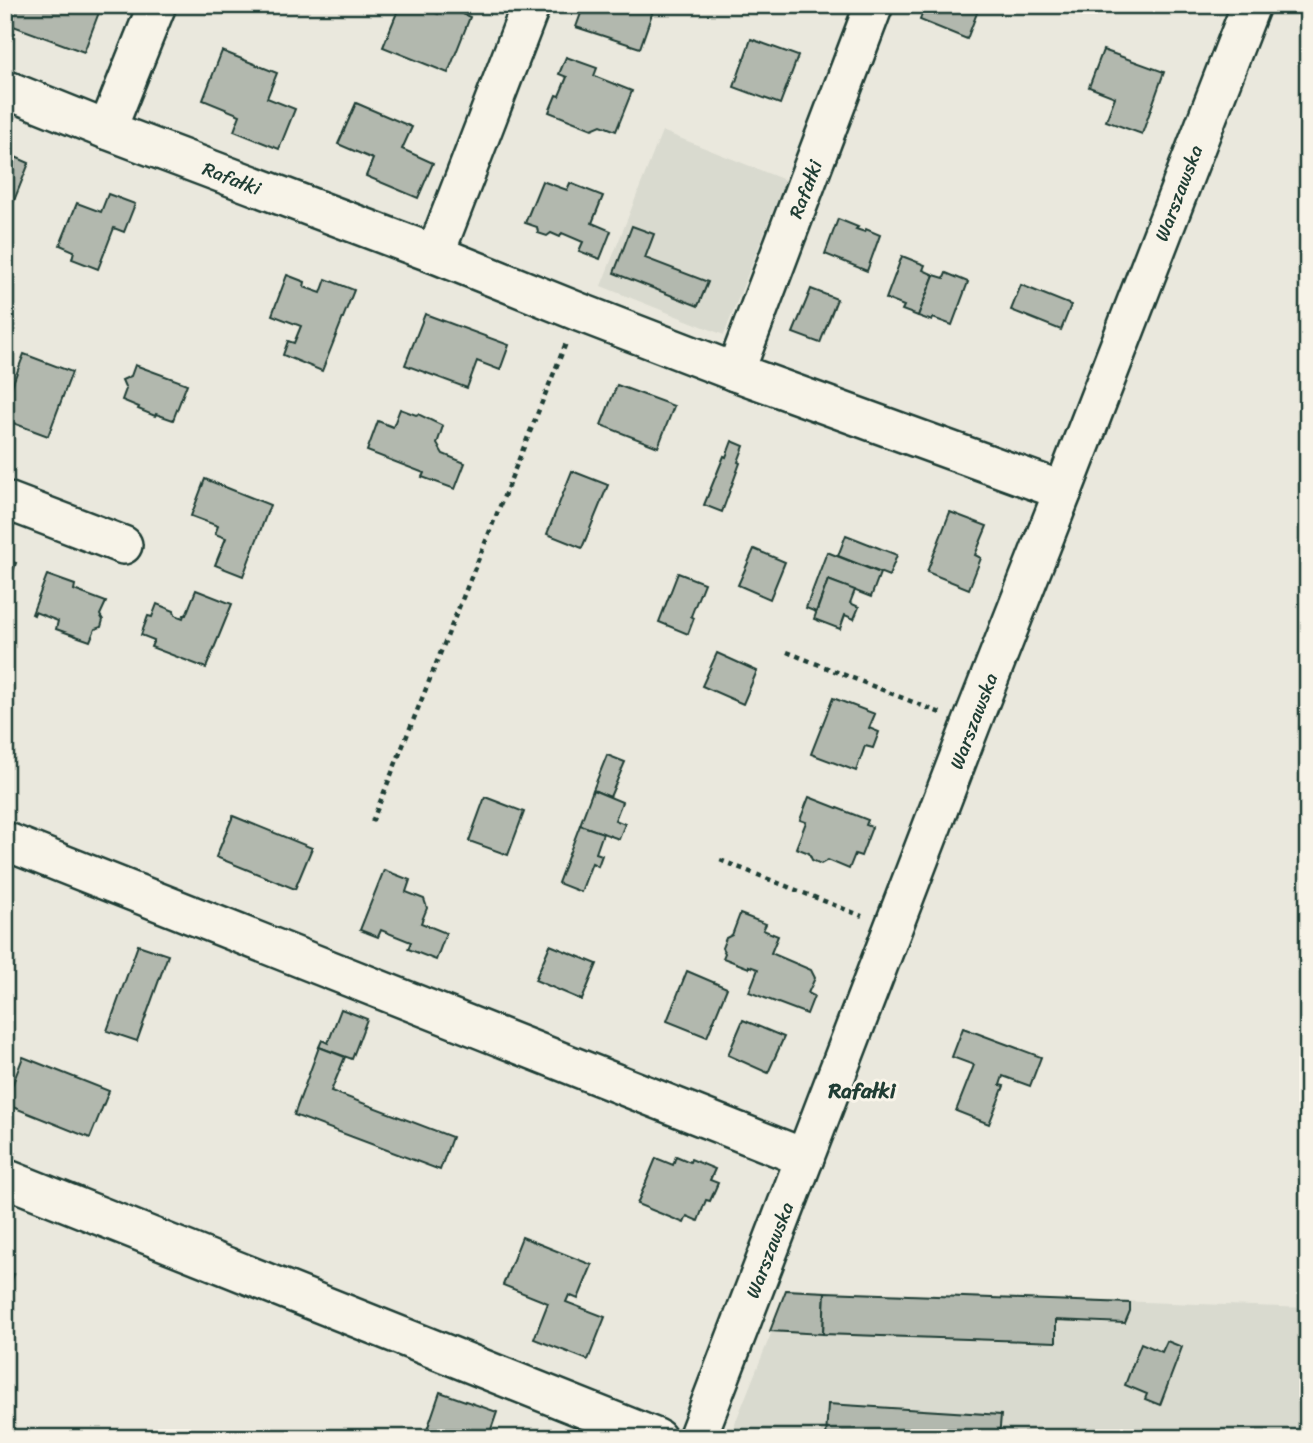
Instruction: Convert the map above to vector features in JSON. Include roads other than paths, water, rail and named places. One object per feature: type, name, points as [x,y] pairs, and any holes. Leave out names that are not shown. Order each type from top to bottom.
[{"type":"street","points":[[107,131],[156,5]]},
{"type":"street","points":[[435,254],[531,5]]},
{"type":"street","name":"Rafałki","points":[[736,372],[874,5]]},
{"type":"street","name":"Warszawska","points":[[697,1438],[1251,5]]},
{"type":"street","name":"Rafałki","points":[[5,89],[107,131],[435,254],[736,372],[1063,491]]},
{"type":"street","points":[[5,500],[123,545]]},
{"type":"street","points":[[5,841],[805,1158]]},
{"type":"street","points":[[5,1178],[657,1438]]},
{"type":"district","name":"Rafałki","points":[[862,1091]]}]
